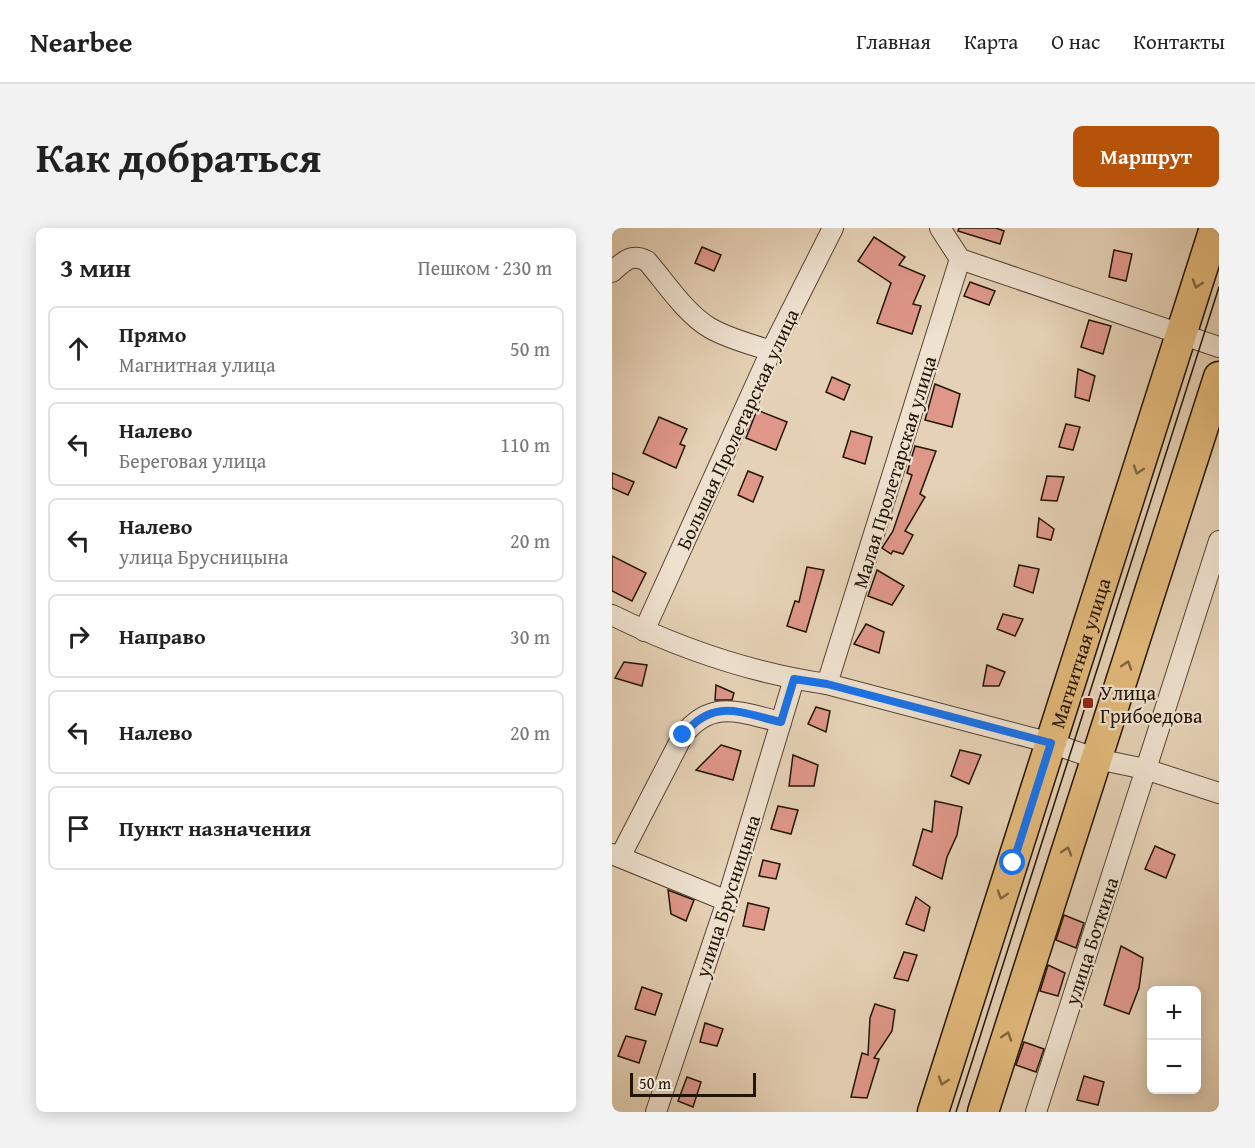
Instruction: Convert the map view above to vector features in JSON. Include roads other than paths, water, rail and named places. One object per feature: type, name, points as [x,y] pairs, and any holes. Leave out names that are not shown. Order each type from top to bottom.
[{"type":"main road","name":"Магнитная улица","points":[[933,1112],[1215,228]]},
{"type":"main road","points":[[983,1112],[1219,377]]},
{"type":"street","name":"Большая Пролетарская улица","points":[[644,631],[771,351],[833,228]]},
{"type":"street","points":[[940,228],[960,260],[1219,347]]},
{"type":"street","points":[[612,272],[631,257],[638,256],[647,261],[695,317],[708,327],[724,336],[771,351]]},
{"type":"street","name":"Малая Пролетарская улица","points":[[827,684],[960,260]]},
{"type":"street","name":"улица Боткина","points":[[1036,1112],[1219,541]]},
{"type":"street","points":[[612,615],[644,631],[720,662],[827,684],[1051,743],[1097,759],[1145,769],[1219,793]]},
{"type":"street","name":"улица Брусницына","points":[[656,1112],[727,901],[794,679]]},
{"type":"street","points":[[727,901],[616,856],[683,735],[695,720],[712,712],[731,711],[781,722]]},
{"type":"tram line","points":[[956,1112],[1219,287]]},
{"type":"place","name":"Улица Грибоедова","points":[[1088,703]]}]
